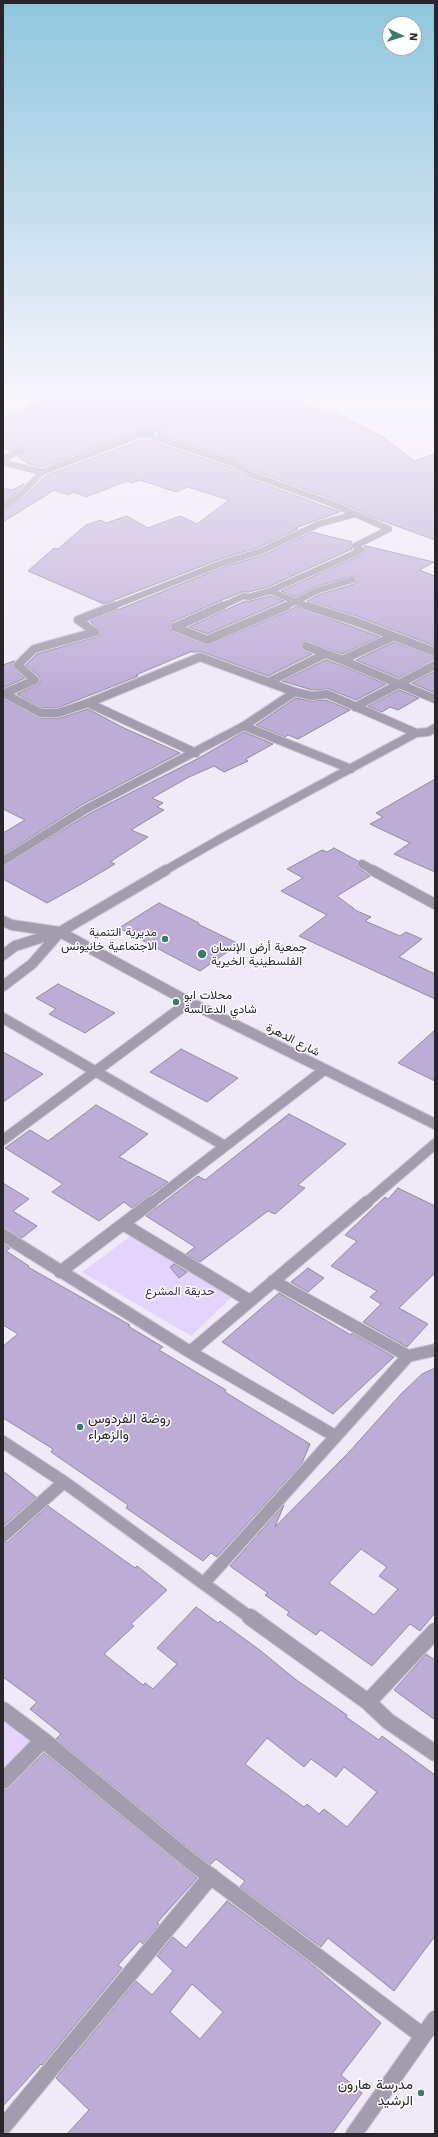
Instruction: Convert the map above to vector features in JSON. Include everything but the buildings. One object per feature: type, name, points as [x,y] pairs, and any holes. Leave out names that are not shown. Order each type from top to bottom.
[{"type":"street","points":[[3,507],[20,495]]},
{"type":"street","points":[[304,495],[389,529],[355,546],[361,550],[270,591],[249,597],[244,596],[175,627],[207,640],[296,602],[319,590],[352,580]]},
{"type":"street","points":[[4,693],[35,680],[18,665],[34,649],[95,632],[78,620],[225,562],[259,552],[320,524],[355,514]]},
{"type":"street","points":[[270,591],[296,602],[354,621],[392,637],[435,652]]},
{"type":"street","points":[[342,660],[392,637]]},
{"type":"street","points":[[306,646],[435,699]]},
{"type":"street","points":[[269,682],[325,654]]},
{"type":"street","points":[[4,693],[41,714],[58,713],[88,703],[200,657],[296,692],[312,696],[327,694],[416,733]]},
{"type":"street","points":[[355,706],[435,665]]},
{"type":"street","points":[[3,861],[86,809],[196,753],[244,726],[296,692]]},
{"type":"street","points":[[88,703],[196,753]]},
{"type":"street","points":[[244,726],[351,769]]},
{"type":"street","points":[[3,955],[15,946],[60,932],[220,840],[416,733],[433,732]]},
{"type":"street","points":[[362,864],[388,880],[435,904]]},
{"type":"street","points":[[3,921],[12,925],[60,932]]},
{"type":"street","points":[[3,986],[32,964],[60,932]]},
{"type":"street","name":"شارع الدهرة","points":[[60,932],[189,1002],[435,1124]]},
{"type":"street","points":[[3,1140],[189,1002]]},
{"type":"street","points":[[3,1018],[96,1070],[225,1146]]},
{"type":"street","points":[[60,1272],[324,1070]]},
{"type":"street","points":[[190,1352],[435,1144]]},
{"type":"street","points":[[123,1224],[250,1301]]},
{"type":"street","points":[[3,1235],[190,1352],[335,1436]]},
{"type":"street","points":[[273,1281],[408,1356]]},
{"type":"street","points":[[204,1583],[408,1356],[435,1350]]},
{"type":"street","points":[[3,1442],[64,1482],[368,1702],[388,1721],[435,1753]]},
{"type":"street","points":[[3,1536],[64,1482]]},
{"type":"street","points":[[368,1702],[435,1631]]},
{"type":"street","points":[[3,1710],[43,1740],[189,1860],[423,2036]]},
{"type":"street","points":[[3,1781],[43,1740]]},
{"type":"street","points":[[3,2128],[211,1876]]},
{"type":"street","points":[[354,2134],[435,2018]]},
{"type":"green space","name":"حديقة المشرع","points":[[139,1230],[242,1287],[191,1336],[82,1272]]},
{"type":"green space","points":[[3,1721],[35,1743],[3,1773]]},
{"type":"place","name":"مديرية التنمية الاجتماعية خانيونس","points":[[165,939]]},
{"type":"place","name":"جمعية أرض الإنسان الفلسطينية الخيرية","points":[[202,954]]},
{"type":"place","name":"محلات ابو شادي الدعالسة","points":[[176,1002]]},
{"type":"place","name":"روضة الفردوس والزهراء","points":[[80,1427]]},
{"type":"place","name":"مدرسة هارون الرشيد","points":[[421,2093]]}]
